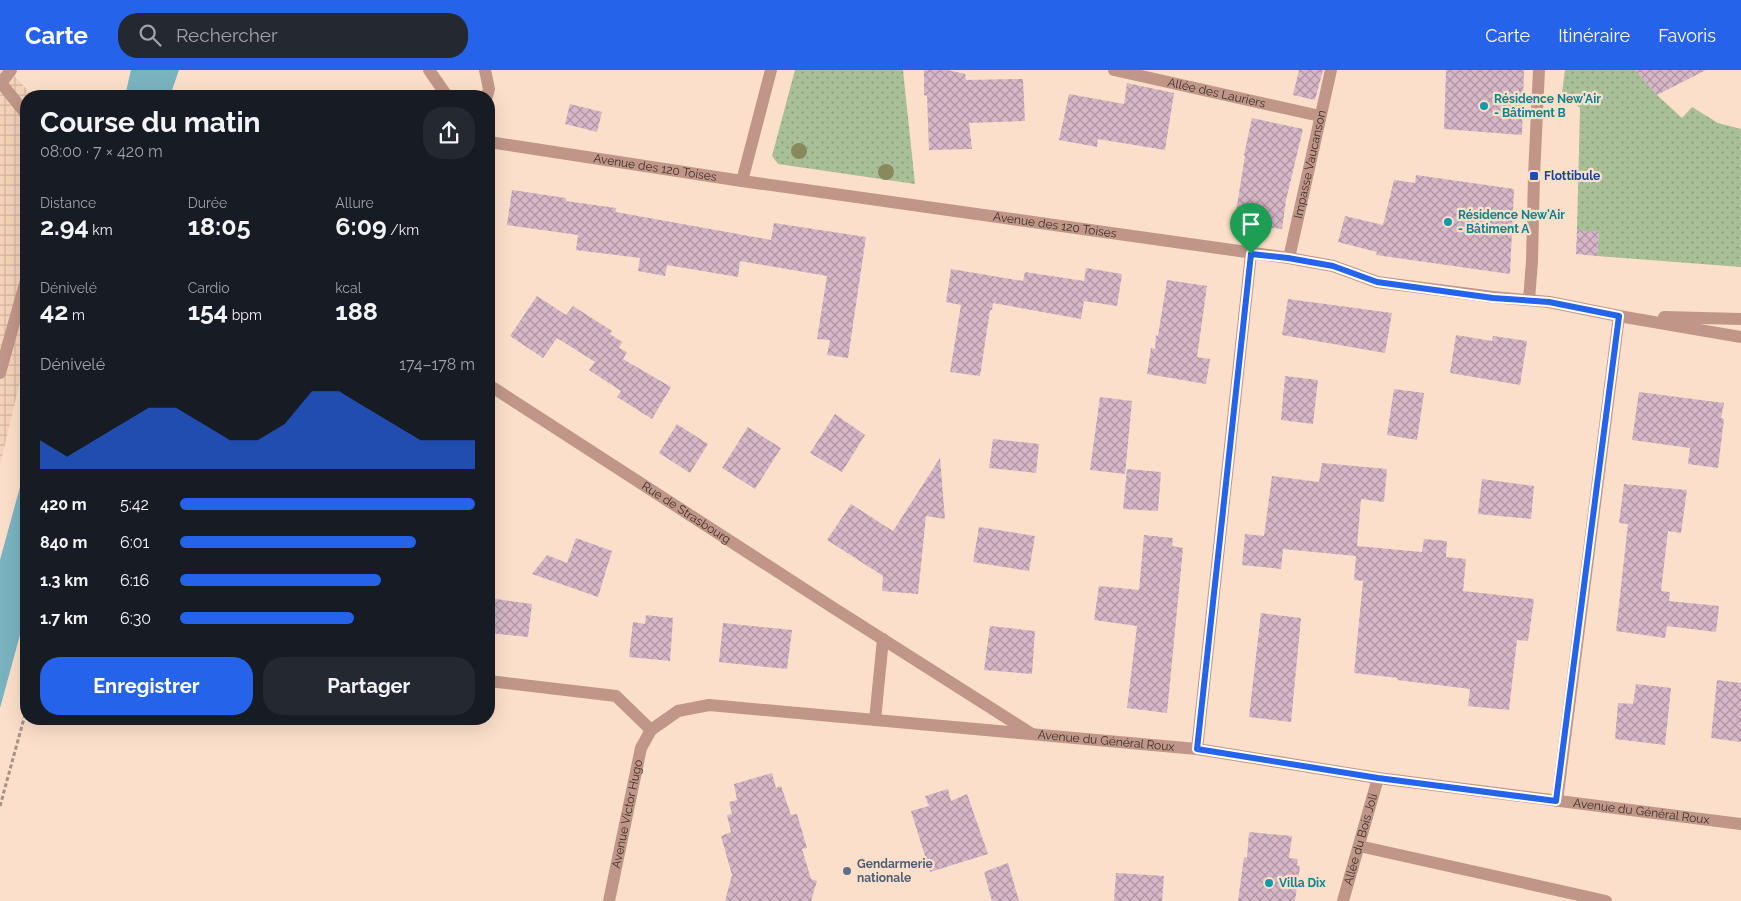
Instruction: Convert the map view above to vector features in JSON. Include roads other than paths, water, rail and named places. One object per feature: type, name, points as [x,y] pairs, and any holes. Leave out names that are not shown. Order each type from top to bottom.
[{"type":"street","points":[[11,70],[0,83],[20,107]]},
{"type":"street","points":[[429,70],[443,90]]},
{"type":"street","points":[[484,70],[489,90]]},
{"type":"street","points":[[742,181],[771,70]]},
{"type":"street","name":"Allée des Lauriers","points":[[1114,70],[1320,116]]},
{"type":"street","name":"Impasse Vaucanson","points":[[1288,258],[1331,70]]},
{"type":"street","points":[[1529,300],[1539,70]]},
{"type":"street","name":"Avenue des 120 Toises","points":[[495,143],[742,181],[1288,258],[1333,266],[1377,282],[1493,298],[1549,302],[1741,337]]},
{"type":"street","points":[[1197,749],[1251,254]]},
{"type":"street","points":[[0,373],[20,301]]},
{"type":"street","points":[[1556,801],[1619,316]]},
{"type":"street","name":"Avenue des 120 Toises","points":[[1619,316],[1741,319]]},
{"type":"street","name":"Rue de Strasbourg","points":[[495,389],[883,640],[1034,735]]},
{"type":"street","points":[[874,720],[883,640]]},
{"type":"street","points":[[495,682],[616,696],[651,730]]},
{"type":"street","name":"Avenue du Général Roux","points":[[651,730],[678,711],[709,705],[1197,749],[1378,778],[1741,824]]},
{"type":"street","name":"Avenue Victor Hugo","points":[[610,901],[641,748],[651,730]]},
{"type":"street","name":"Allée du Bois Joli","points":[[1343,901],[1378,778]]},
{"type":"street","points":[[1359,846],[1606,901]]},
{"type":"water","points":[[131,70],[179,70],[172,90],[126,90]]},
{"type":"water","points":[[20,487],[20,635],[0,708],[0,560]]},
{"type":"place","name":"Résidence New'Air - Bâtiment B","points":[[1484,106]]},
{"type":"place","name":"Flottibule","points":[[1534,176]]},
{"type":"place","name":"Résidence New'Air - Bâtiment A","points":[[1448,222]]},
{"type":"place","name":"Gendarmerie nationale","points":[[847,871]]},
{"type":"place","name":"Villa Dix","points":[[1269,883]]}]
